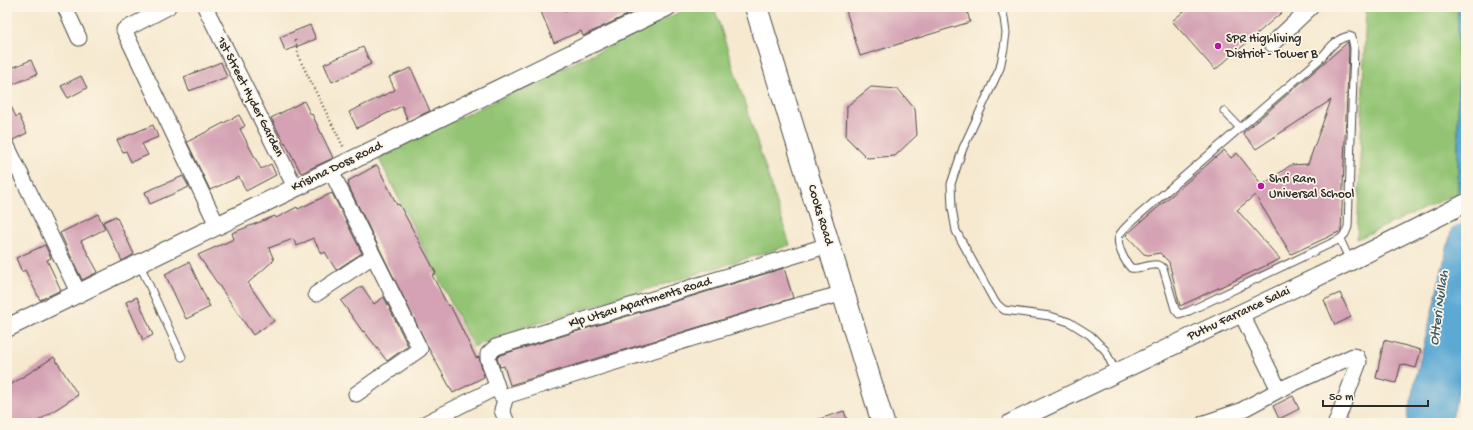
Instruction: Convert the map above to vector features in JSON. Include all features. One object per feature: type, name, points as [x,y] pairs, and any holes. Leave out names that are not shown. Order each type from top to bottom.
[{"type":"main road","name":"Cooks Road","points":[[756,7],[845,293],[883,423]]},
{"type":"street","points":[[65,7],[79,38]]},
{"type":"street","points":[[168,7],[124,30],[217,225]]},
{"type":"street","name":"1st Street Hyder Garden","points":[[205,7],[295,187]]},
{"type":"street","name":"Krishna Doss Road","points":[[7,328],[78,292],[667,7]]},
{"type":"street","points":[[1272,44],[1311,7]]},
{"type":"street","points":[[7,146],[78,292]]},
{"type":"street","points":[[331,170],[420,349],[356,394]]},
{"type":"street","name":"Puthu Farrance Salai","points":[[1011,423],[1350,261],[1466,203]]},
{"type":"street","name":"Klp Utsav Apartments Road","points":[[507,423],[502,410],[502,392],[488,359],[488,354],[496,347],[829,245]]},
{"type":"street","points":[[316,294],[373,256]]},
{"type":"street","points":[[426,423],[502,392],[799,305],[845,293]]},
{"type":"street","points":[[1241,313],[1279,390]]},
{"type":"street","points":[[1204,423],[1240,411],[1279,390],[1353,356],[1357,357],[1358,362],[1336,423]]},
{"type":"lane","points":[[1001,7],[1006,33],[1000,68],[963,148],[951,184],[952,208],[956,231],[995,302],[1004,310],[1050,316],[1069,322],[1090,335],[1105,350],[1116,373]]},
{"type":"lane","points":[[1344,37],[1352,37],[1354,41],[1354,48],[1348,227],[1340,240],[1182,314],[1179,314],[1175,309],[1161,265],[1135,269],[1132,268],[1127,264],[1123,256],[1119,236],[1123,230],[1320,58],[1331,46],[1344,37]]},
{"type":"lane","points":[[1224,111],[1240,128]]},
{"type":"lane","points":[[1340,240],[1350,261]]},
{"type":"lane","points":[[139,263],[182,357]]},
{"type":"path","points":[[295,40],[300,60],[350,161]]},
{"type":"green space","points":[[690,7],[714,7],[790,245],[510,332],[473,347],[378,157]]},
{"type":"green space","points":[[1366,7],[1458,7],[1458,193],[1357,239]]},
{"type":"water","name":"Otteri Nullah","points":[[1458,7],[1466,7],[1466,359],[1451,423],[1407,423],[1408,411],[1452,228],[1458,193]]},
{"type":"pier","points":[[1466,189],[1466,220],[1450,230],[1456,194]]},
{"type":"building","points":[[539,7],[563,7],[565,11],[574,7],[625,7],[629,14],[583,36],[581,31],[554,43]]},
{"type":"building","points":[[845,7],[966,7],[970,22],[860,56]]},
{"type":"building","name":"SPR Highliving District - Tower B","points":[[1189,7],[1288,7],[1215,70],[1172,21]]},
{"type":"building","points":[[310,25],[316,39],[285,51],[280,37]]},
{"type":"building","points":[[1348,42],[1349,48],[1341,231],[1291,254],[1255,195],[1237,210],[1280,259],[1180,306],[1169,262],[1160,253],[1148,255],[1144,254],[1126,235],[1224,150],[1231,158],[1237,153],[1262,185],[1291,165],[1308,164],[1331,100],[1256,149],[1243,133]]},
{"type":"building","points":[[363,47],[371,64],[332,82],[324,64]]},
{"type":"building","points":[[31,60],[37,74],[7,87],[7,70]]},
{"type":"building","points":[[221,62],[227,77],[189,91],[184,77]]},
{"type":"building","points":[[411,68],[430,111],[408,121],[402,106],[357,128],[349,112],[395,90],[389,77]]},
{"type":"building","points":[[81,76],[87,88],[68,98],[61,86]]},
{"type":"building","points":[[871,87],[898,89],[915,109],[917,135],[895,156],[867,158],[846,137],[847,106]]},
{"type":"building","points":[[7,98],[16,117],[19,115],[27,133],[13,140],[7,137]]},
{"type":"building","points":[[304,101],[311,115],[312,114],[333,158],[301,173],[271,118]]},
{"type":"building","points":[[239,115],[245,126],[240,129],[261,169],[271,164],[276,175],[246,191],[239,177],[210,190],[187,142]]},
{"type":"building","points":[[153,125],[158,137],[142,144],[148,155],[131,162],[126,151],[123,152],[117,140]]},
{"type":"building","points":[[377,165],[397,205],[399,204],[436,273],[432,275],[448,306],[450,305],[476,358],[479,357],[484,377],[453,393],[429,349],[348,185],[348,181]]},
{"type":"building","points":[[183,176],[189,187],[150,204],[145,192]]},
{"type":"building","points":[[332,193],[362,253],[336,270],[325,252],[322,254],[313,238],[297,246],[293,239],[269,248],[274,260],[248,283],[274,321],[253,335],[198,255],[234,239],[232,233],[275,216],[276,218],[297,207],[298,209]]},
{"type":"building","points":[[98,214],[105,229],[81,241],[98,272],[82,280],[60,233]]},
{"type":"building","points":[[116,216],[134,254],[122,261],[103,222]]},
{"type":"building","points":[[45,245],[51,258],[47,260],[61,290],[40,300],[25,270],[22,272],[16,258]]},
{"type":"building","points":[[189,262],[210,307],[186,319],[165,274]]},
{"type":"building","points":[[784,268],[793,298],[510,385],[504,366],[500,367],[497,358],[500,355]]},
{"type":"building","points":[[362,286],[374,304],[384,297],[408,346],[387,361],[364,331],[363,332],[341,301]]},
{"type":"building","points":[[1340,293],[1351,317],[1335,325],[1324,300]]},
{"type":"building","points":[[137,297],[153,335],[143,340],[126,302]]},
{"type":"building","points":[[1384,340],[1421,350],[1416,368],[1401,364],[1396,383],[1376,378]]},
{"type":"building","points":[[54,357],[78,395],[35,423],[7,423],[7,387]]},
{"type":"building","points":[[1293,396],[1299,409],[1279,419],[1273,406]]},
{"type":"building","points":[[844,411],[848,423],[814,423],[813,421]]},
{"type":"place","name":"SPR Highliving District - Tower B","points":[[1218,46]]},
{"type":"place","name":"Shri Ram Universal School","points":[[1261,186]]}]
